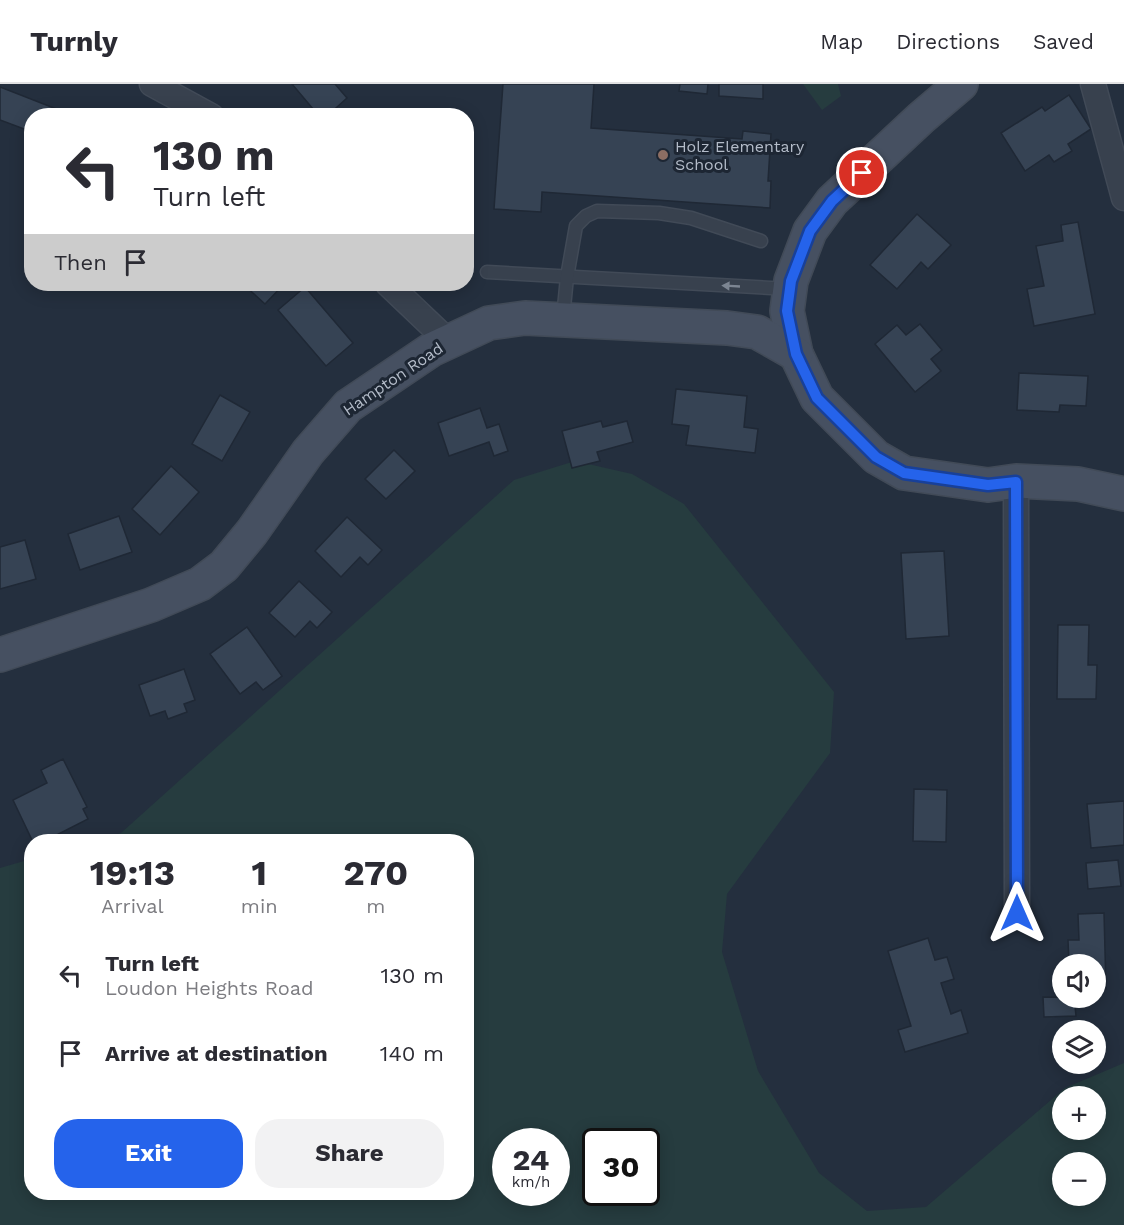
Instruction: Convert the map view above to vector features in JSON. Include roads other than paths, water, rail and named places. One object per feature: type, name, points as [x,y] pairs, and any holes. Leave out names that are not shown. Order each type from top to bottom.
[{"type":"street","points":[[152,84],[197,108]]},
{"type":"street","points":[[961,84],[832,201],[810,231],[791,281],[787,311],[796,354],[817,398],[876,457],[904,473],[988,485],[1016,482],[1078,484],[1124,494]]},
{"type":"street","points":[[1093,84],[1124,198]]},
{"type":"street","points":[[395,291],[449,342]]},
{"type":"street","name":"Hampton Road","points":[[0,655],[151,605],[200,584],[224,566],[252,532],[308,452],[348,406],[431,350],[489,323],[525,318],[728,328],[757,332],[796,354]]},
{"type":"street","points":[[1016,482],[1017,913]]},
{"type":"lane","points":[[563,320],[567,277],[576,226],[586,216],[597,211],[659,213],[691,218],[761,241]]},
{"type":"lane","points":[[487,272],[790,289]]},
{"type":"place","name":"Holz Elementary School","points":[[663,155]]}]
